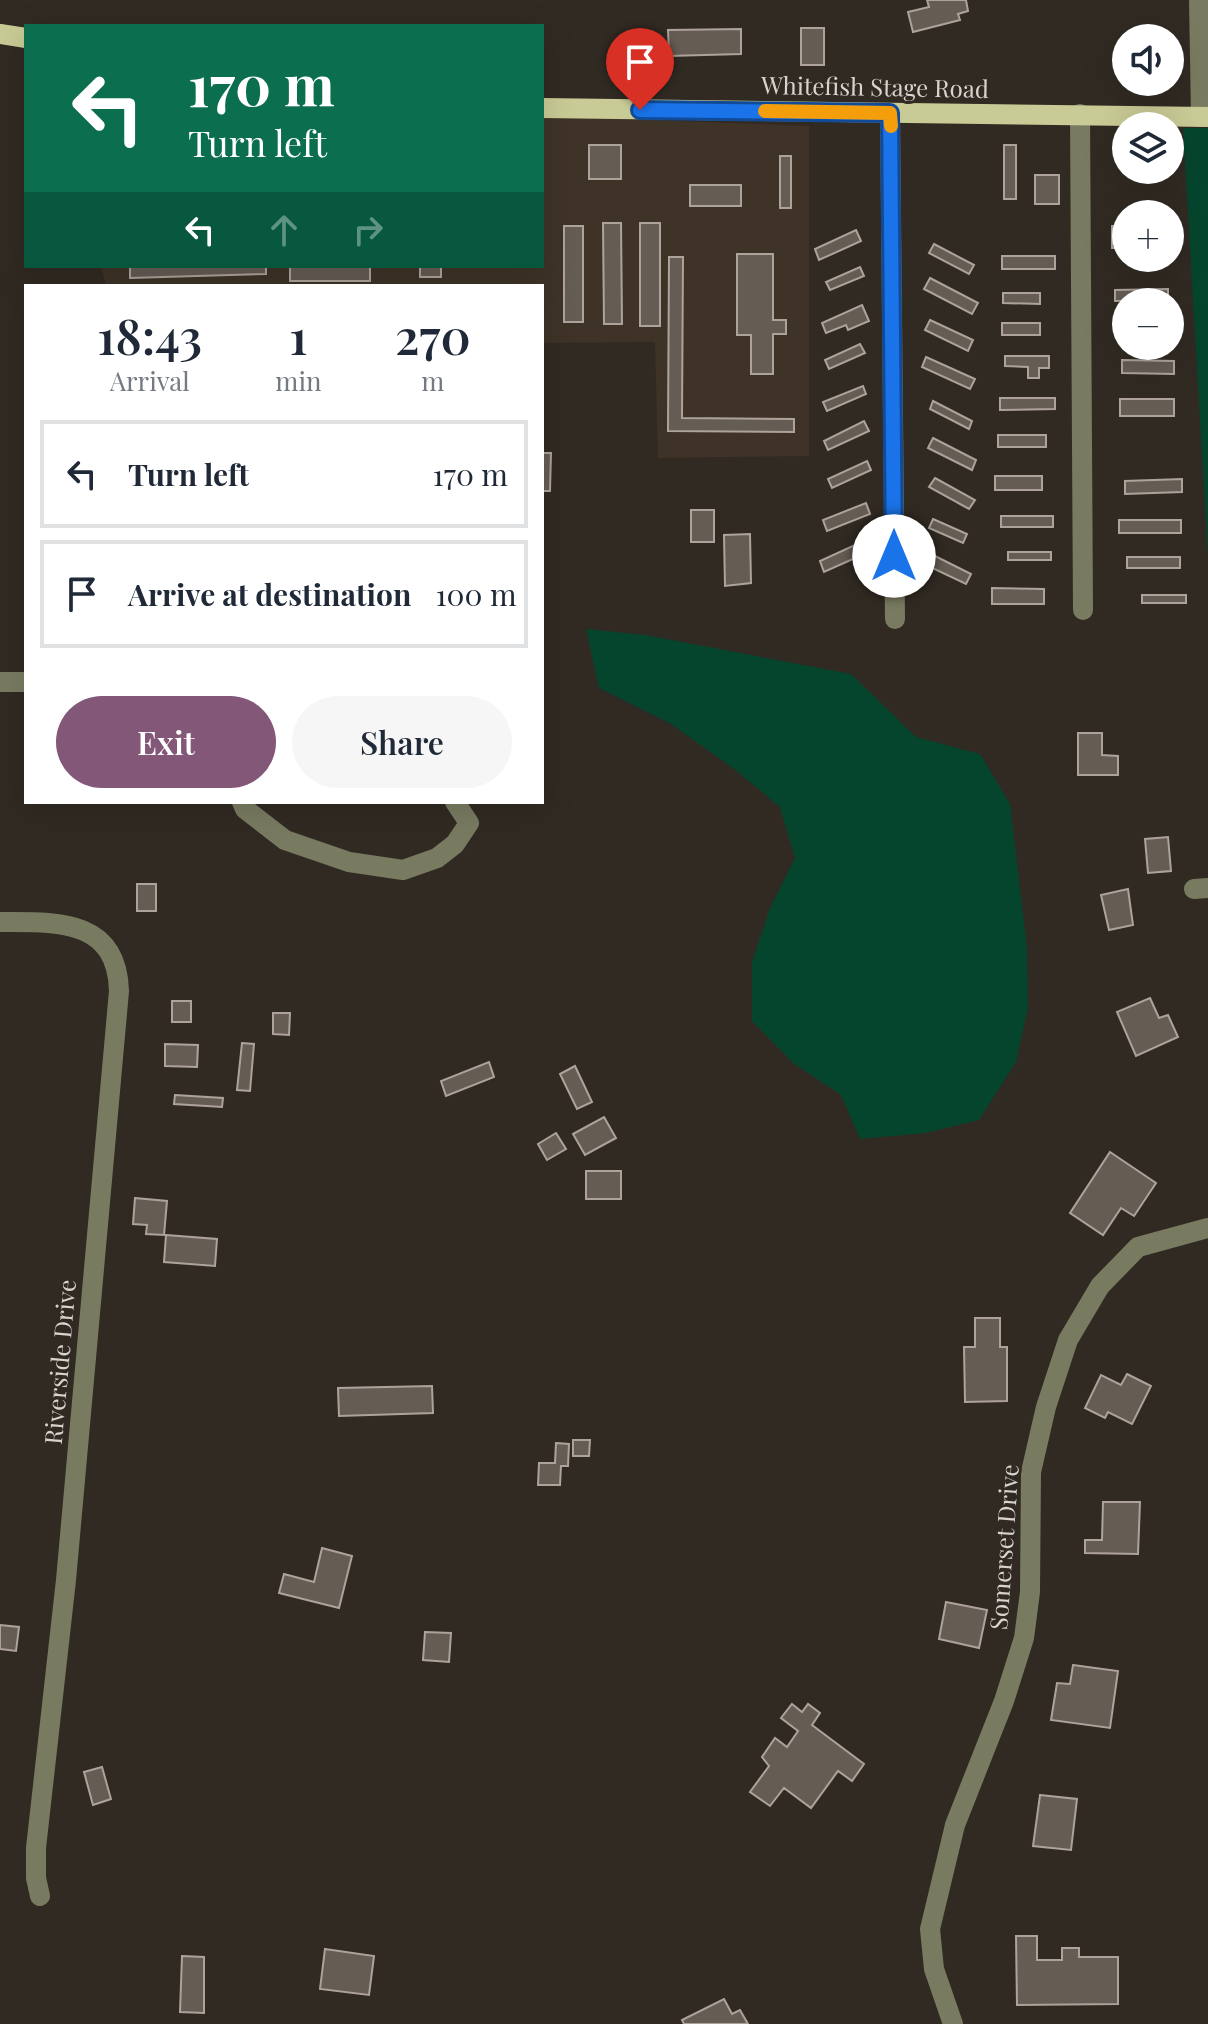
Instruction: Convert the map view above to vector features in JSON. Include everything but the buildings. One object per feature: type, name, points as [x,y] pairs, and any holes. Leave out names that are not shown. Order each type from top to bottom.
[{"type":"main road","points":[[0,34],[24,38]]},
{"type":"main road","name":"Whitefish Stage Road","points":[[544,108],[1205,117]]},
{"type":"street","points":[[1199,0],[1205,117]]},
{"type":"street","points":[[890,113],[895,619]]},
{"type":"street","points":[[1080,114],[1083,610]]},
{"type":"street","points":[[0,682],[24,682]]},
{"type":"street","points":[[243,804],[245,809],[285,840],[349,862],[403,870],[437,858],[455,844],[469,823],[456,804]]},
{"type":"street","name":"Riverside Drive","points":[[0,922],[51,923],[89,932],[103,942],[113,956],[118,973],[66,1580],[36,1848],[36,1878],[40,1896]]},
{"type":"street","name":"Somerset Drive","points":[[953,2024],[934,1969],[930,1929],[955,1825],[1004,1701],[1024,1638],[1030,1592],[1031,1472],[1046,1407],[1068,1340],[1100,1286],[1138,1247],[1205,1229]]},
{"type":"shaded area","points":[[544,116],[809,126],[809,456],[658,458],[655,342],[544,343],[544,284],[106,284],[102,268],[544,268]]},
{"type":"green space","points":[[1184,128],[1208,128],[1208,558],[1184,145]]},
{"type":"green space","points":[[586,629],[645,635],[851,674],[916,737],[980,754],[1010,804],[1027,948],[1028,1007],[1016,1062],[979,1120],[926,1133],[860,1139],[841,1095],[793,1063],[752,1021],[752,962],[770,908],[795,858],[780,807],[671,724],[599,688]]},
{"type":"slow traffic","points":[[765,111],[890,113],[891,126]]},
{"type":"route","points":[[640,110],[890,113],[894,556]]}]
